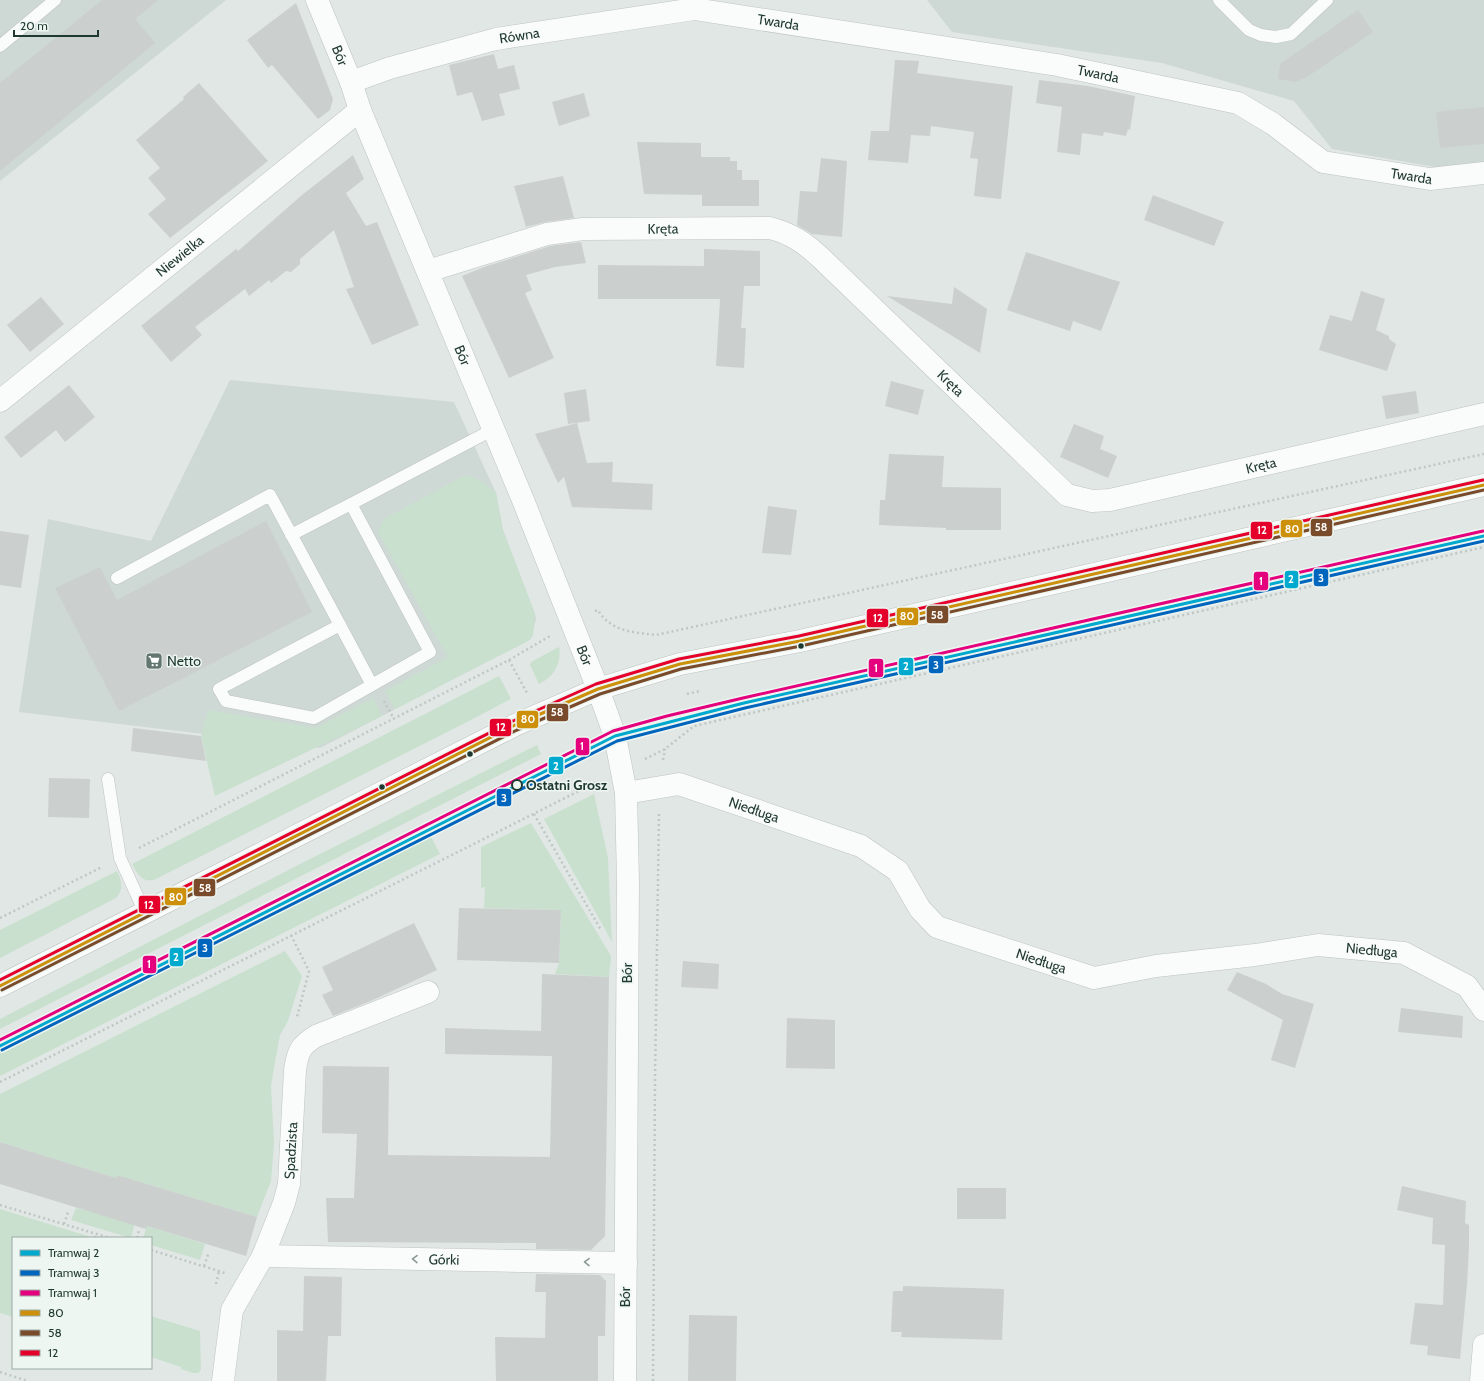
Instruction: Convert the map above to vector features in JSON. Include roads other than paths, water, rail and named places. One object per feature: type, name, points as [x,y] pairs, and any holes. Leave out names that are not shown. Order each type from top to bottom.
[{"type":"street","name":"Bór","points":[[317,0],[351,82],[360,110],[494,429],[595,677],[615,736],[626,793],[628,882],[625,1381]]},
{"type":"street","name":"Równa","points":[[351,82],[390,68],[496,39],[694,9]]},
{"type":"street","name":"Twarda","points":[[694,9],[1058,65],[1238,103],[1273,124],[1323,162],[1430,179],[1484,173]]},
{"type":"street","name":"Niewielka","points":[[0,401],[360,110]]},
{"type":"street","name":"Kręta","points":[[428,271],[547,234],[583,229],[770,228],[788,233],[807,245],[821,258],[1067,496],[1092,501],[1118,498],[1484,414]]},
{"type":"street","points":[[0,986],[515,725],[598,689],[701,659],[800,641],[1484,485]]},
{"type":"street","name":"Niedługa","points":[[626,793],[679,784],[860,846],[898,871],[920,909],[937,927],[1094,978],[1156,966],[1255,955],[1318,945],[1404,953],[1467,986],[1484,1010]]},
{"type":"street","name":"Spadzista","points":[[223,1381],[232,1310],[262,1256],[284,1203],[289,1184],[295,1070],[298,1053],[305,1043],[316,1036],[428,992]]},
{"type":"street","name":"Górki","points":[[262,1256],[626,1263]]},
{"type":"street","points":[[1481,1381],[1484,1345]]},
{"type":"lane","points":[[0,46],[55,0]]},
{"type":"lane","points":[[1219,0],[1249,30],[1261,35],[1276,37],[1291,34],[1327,0]]},
{"type":"lane","points":[[291,535],[494,429]]},
{"type":"lane","points":[[117,578],[270,496],[372,685]]},
{"type":"lane","points":[[340,625],[219,689],[226,701],[314,718],[430,652],[351,504]]},
{"type":"lane","points":[[108,779],[120,858],[145,913]]},
{"type":"tram line","name":"1","points":[[0,1040],[613,731],[667,716],[743,698],[1483,531]]},
{"type":"tram line","name":"2","points":[[0,1046],[615,736],[744,703],[1484,536]]},
{"type":"tram line","name":"3","points":[[2,1050],[617,741],[745,708],[1484,541]]},
{"type":"place","name":"Netto","points":[[154,661]]},
{"type":"place","name":"Ostatni Grosz","points":[[517,785]]}]
